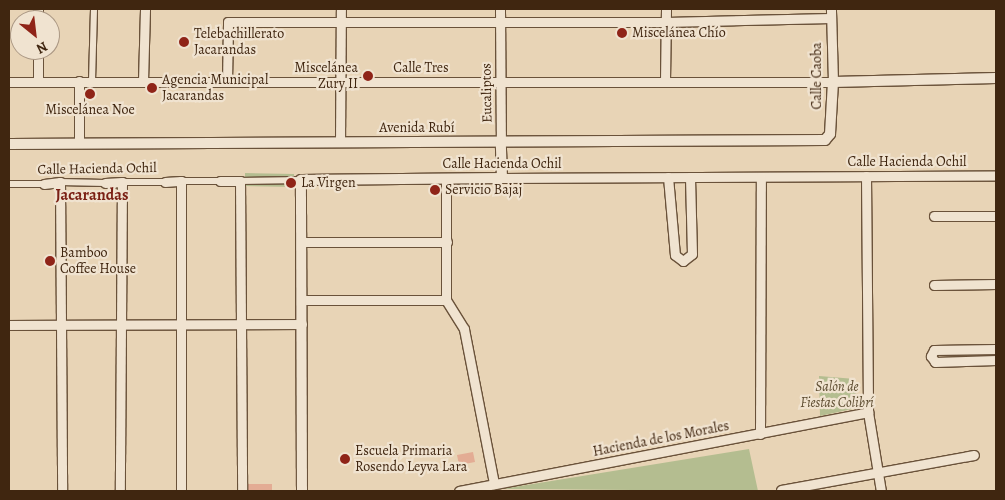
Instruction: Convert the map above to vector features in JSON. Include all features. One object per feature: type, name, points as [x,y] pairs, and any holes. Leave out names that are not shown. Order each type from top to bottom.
[{"type":"street","points":[[92,81],[94,9]]},
{"type":"street","points":[[143,82],[145,9]]},
{"type":"street","points":[[340,141],[341,9]]},
{"type":"street","name":"Eucaliptos","points":[[500,9],[502,178]]},
{"type":"street","points":[[665,82],[666,9]]},
{"type":"street","points":[[227,82],[228,22],[666,22],[831,13]]},
{"type":"street","name":"Calle Caoba","points":[[825,140],[830,134],[833,82],[831,13]]},
{"type":"street","points":[[38,60],[38,82]]},
{"type":"street","points":[[833,82],[996,78]]},
{"type":"street","points":[[79,81],[79,143]]},
{"type":"street","name":"Calle Tres","points":[[9,82],[833,82]]},
{"type":"street","name":"Avenida Rubí","points":[[9,144],[825,140]]},
{"type":"street","name":"Calle Hacienda Ochil","points":[[9,184],[60,182],[996,175]]},
{"type":"street","points":[[866,176],[868,412],[881,491]]},
{"type":"street","points":[[668,177],[676,255],[683,261],[692,254],[690,177]]},
{"type":"street","points":[[760,434],[761,177]]},
{"type":"street","points":[[446,179],[446,300],[464,329],[494,484]]},
{"type":"street","points":[[301,180],[303,242],[302,491]]},
{"type":"street","points":[[240,181],[242,491]]},
{"type":"street","points":[[60,182],[59,325],[62,491]]},
{"type":"street","points":[[120,491],[122,182]]},
{"type":"street","points":[[181,182],[181,491]]},
{"type":"street","points":[[934,216],[996,216]]},
{"type":"street","points":[[303,242],[447,242]]},
{"type":"street","points":[[934,285],[996,284]]},
{"type":"street","points":[[302,300],[446,300]]},
{"type":"street","points":[[9,325],[302,324]]},
{"type":"street","points":[[996,349],[934,350],[931,356],[935,362],[996,360]]},
{"type":"street","name":"Hacienda de los Morales","points":[[459,491],[868,412]]},
{"type":"street","points":[[781,490],[877,471],[974,456]]},
{"type":"green space","points":[[245,173],[294,174],[294,187],[245,186]]},
{"type":"green space","name":"Salón de Fiestas Colibrí","points":[[819,376],[855,379],[857,408],[820,416]]},
{"type":"green space","points":[[749,449],[758,491],[501,489],[502,489]]},
{"type":"building","points":[[473,452],[475,462],[459,465],[457,455]]},
{"type":"building","points":[[248,484],[272,484],[272,491],[248,491]]},
{"type":"place","name":"Miscelánea Chío","points":[[622,33]]},
{"type":"place","name":"Telebachillerato Jacarandas","points":[[184,42]]},
{"type":"place","name":"Miscelánea Zury II","points":[[368,76]]},
{"type":"place","name":"Agencia Municipal Jacarandas","points":[[152,88]]},
{"type":"place","name":"Miscelánea Noe","points":[[90,94]]},
{"type":"place","name":"La Virgen","points":[[291,183]]},
{"type":"place","name":"Servicio Bajaj","points":[[435,190]]},
{"type":"place","name":"Bamboo Coffee House","points":[[50,261]]},
{"type":"place","name":"Escuela Primaria Rosendo Leyva Lara","points":[[345,459]]},
{"type":"district","name":"Jacarandas","points":[[92,195]]}]
